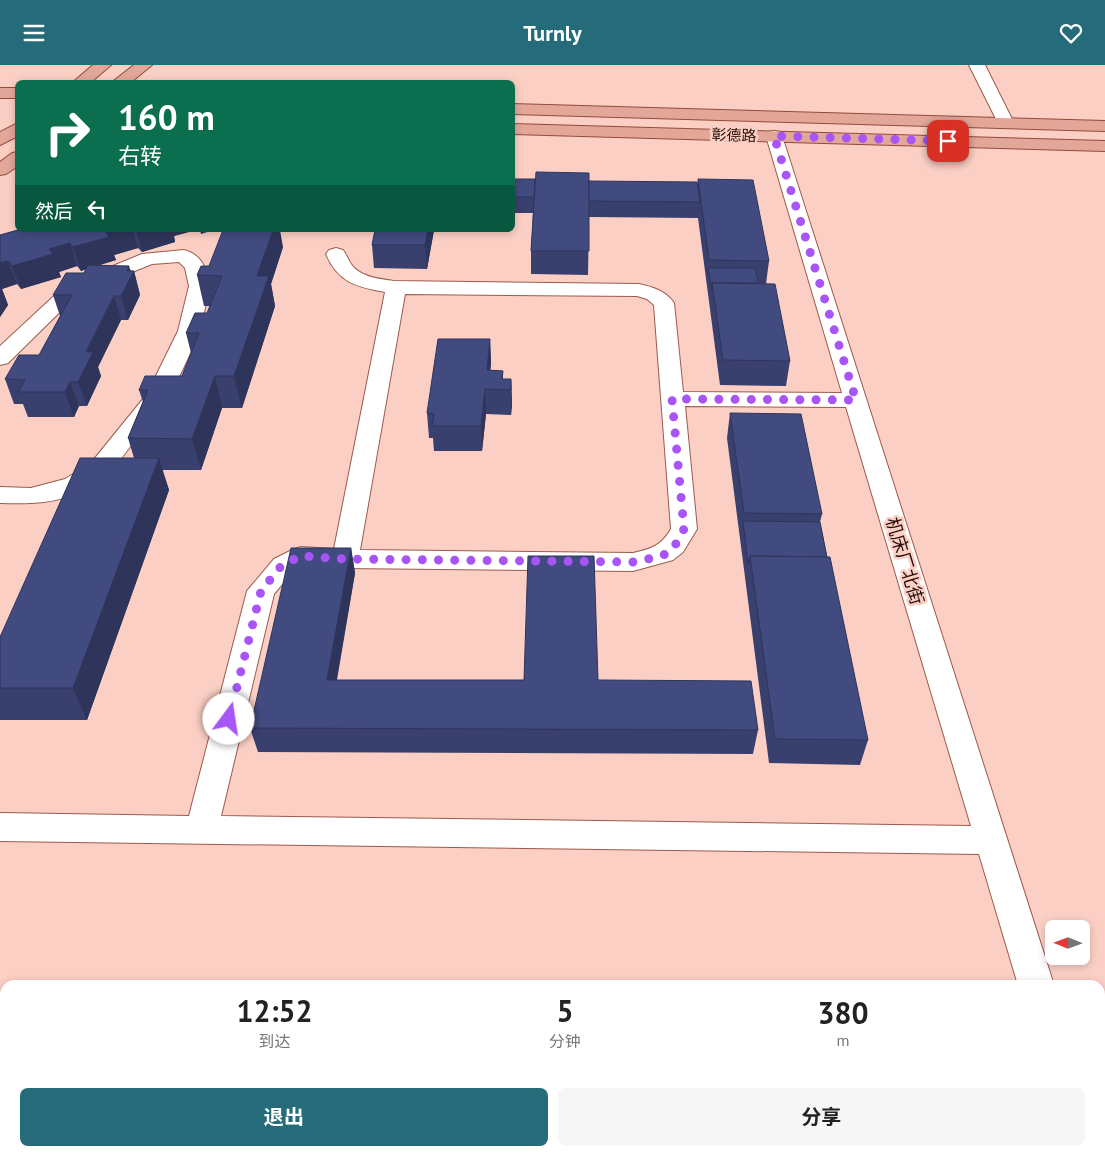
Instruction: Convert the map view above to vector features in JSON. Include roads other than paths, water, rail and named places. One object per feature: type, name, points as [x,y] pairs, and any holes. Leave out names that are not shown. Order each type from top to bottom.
[{"type":"main road","points":[[84,80],[102,65]]},
{"type":"main road","points":[[123,80],[144,65]]},
{"type":"main road","points":[[0,93],[15,93]]},
{"type":"main road","name":"彰德路","points":[[515,109],[1105,126]]},
{"type":"main road","points":[[0,140],[15,119]]},
{"type":"main road","name":"彰德路","points":[[515,129],[1105,146]]},
{"type":"main road","points":[[0,170],[15,159]]},
{"type":"street","points":[[977,65],[1006,123]]},
{"type":"street","name":"机床厂北街","points":[[774,136],[1034,980]]},
{"type":"street","points":[[202,829],[261,591],[282,565],[301,556],[345,559],[633,562],[662,556],[673,549],[684,529],[664,303],[654,295],[639,290],[396,287],[367,282],[350,275],[339,265],[336,253]]},
{"type":"street","points":[[0,358],[61,300],[88,283],[150,258],[184,255],[195,266],[198,285],[189,331],[157,396],[100,468],[74,485],[50,493],[31,496],[0,495]]},
{"type":"street","points":[[345,559],[396,287]]},
{"type":"street","points":[[672,399],[856,400]]},
{"type":"street","points":[[0,827],[992,840]]}]
